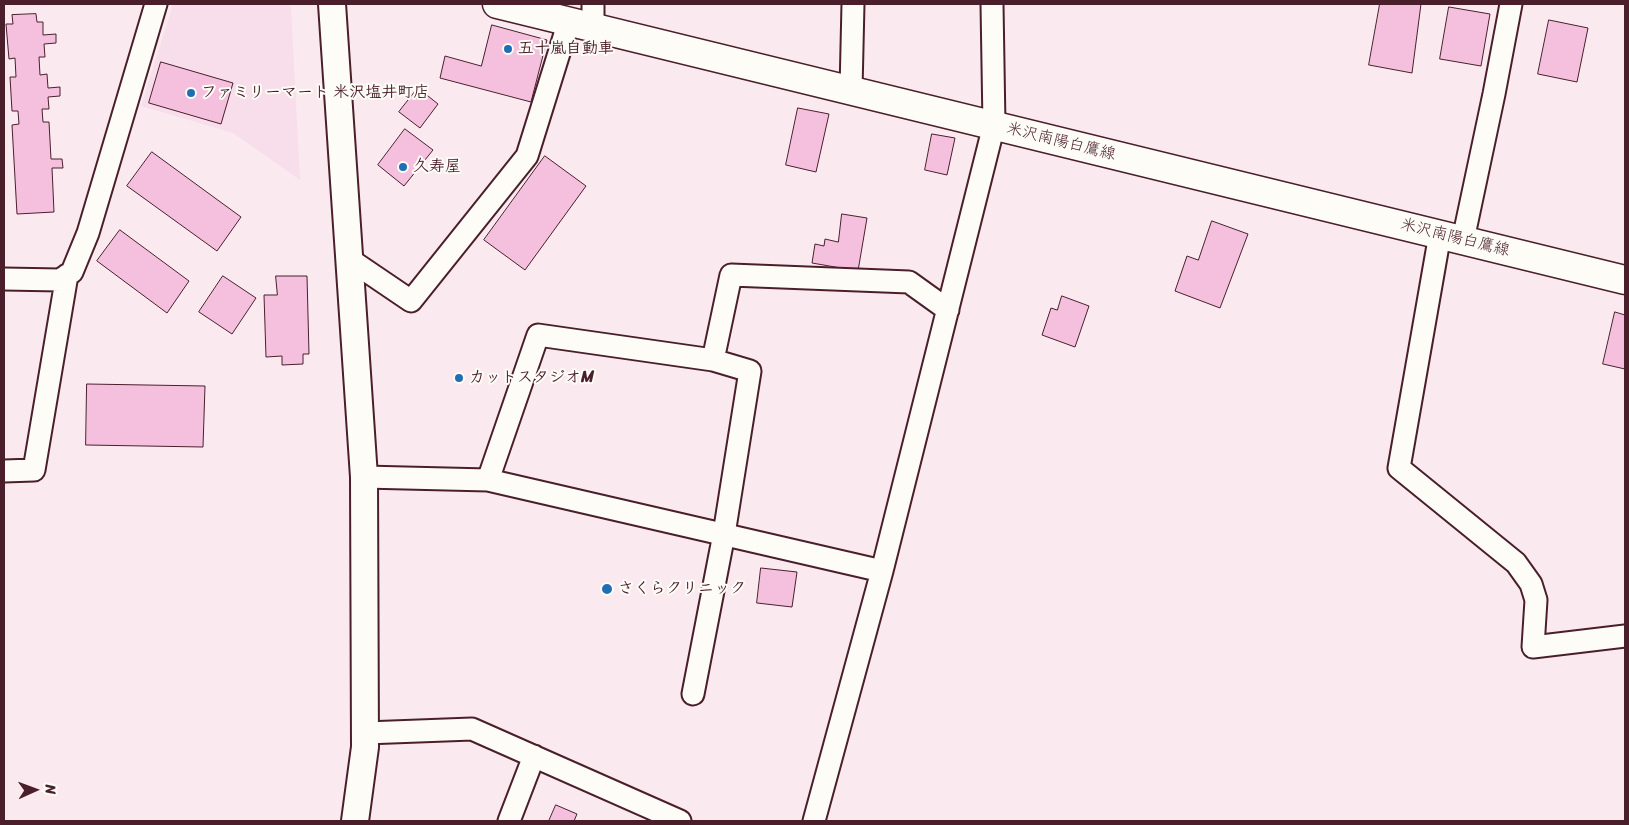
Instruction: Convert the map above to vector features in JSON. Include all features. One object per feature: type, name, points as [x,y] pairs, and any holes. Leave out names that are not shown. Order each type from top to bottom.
[{"type":"main road","name":"米沢南陽白鷹線","points":[[497,4],[585,17],[851,90],[1625,280]]},
{"type":"street","points":[[4,278],[60,280],[72,272],[88,233],[156,4]]},
{"type":"street","points":[[332,4],[364,478],[365,747],[355,821]]},
{"type":"street","points":[[851,90],[853,4]]},
{"type":"street","points":[[814,821],[882,571],[994,125],[992,4]]},
{"type":"street","points":[[1511,4],[1494,94],[1452,237],[1398,468],[1521,570],[1531,584],[1536,600],[1534,647],[1625,636]]},
{"type":"street","points":[[350,259],[411,301],[527,156],[585,17]]},
{"type":"street","points":[[713,360],[731,274],[909,282],[948,310]]},
{"type":"street","points":[[4,470],[34,470],[66,275]]},
{"type":"street","points":[[488,480],[538,335],[713,360],[750,370],[724,534],[693,694]]},
{"type":"street","points":[[364,478],[488,480],[882,571]]},
{"type":"street","points":[[365,733],[472,729],[680,821]]},
{"type":"street","points":[[509,821],[534,756]]},
{"type":"shaded area","points":[[173,4],[288,4],[291,8],[300,180],[233,133],[141,106]]},
{"type":"building","points":[[1380,4],[1421,4],[1412,73],[1369,65]]},
{"type":"building","points":[[1449,7],[1490,14],[1481,66],[1440,59]]},
{"type":"building","points":[[36,14],[37,22],[43,22],[43,35],[56,34],[56,43],[44,44],[45,57],[39,57],[40,75],[47,74],[48,88],[60,87],[60,96],[48,97],[49,109],[42,109],[43,122],[49,122],[51,159],[62,159],[63,168],[52,168],[54,212],[17,214],[12,125],[19,124],[18,111],[12,111],[10,77],[16,77],[15,58],[9,59],[6,24],[13,24],[12,15]]},
{"type":"building","points":[[1549,20],[1588,28],[1577,82],[1538,74]]},
{"type":"building","points":[[492,25],[547,40],[531,102],[440,78],[445,56],[481,66]]},
{"type":"building","name":"ファミリーマート 米沢塩井町店","points":[[161,62],[233,83],[221,124],[149,103]]},
{"type":"building","points":[[418,88],[438,104],[420,128],[399,112]]},
{"type":"building","points":[[798,108],[829,114],[816,172],[786,165]]},
{"type":"building","points":[[405,129],[433,150],[404,186],[378,165]]},
{"type":"building","points":[[932,134],[955,138],[947,175],[925,170]]},
{"type":"building","points":[[152,152],[241,217],[217,251],[127,186]]},
{"type":"building","points":[[545,156],[586,186],[525,270],[484,240]]},
{"type":"building","points":[[842,214],[867,218],[858,271],[812,263],[815,244],[824,246],[825,239],[838,242]]},
{"type":"building","points":[[1212,221],[1248,234],[1220,308],[1175,291],[1187,256],[1198,260]]},
{"type":"building","points":[[120,230],[189,281],[167,313],[97,261]]},
{"type":"building","points":[[223,276],[256,298],[232,334],[199,312]]},
{"type":"building","points":[[276,276],[307,276],[309,354],[303,354],[303,364],[282,365],[282,356],[266,357],[264,295],[277,295]]},
{"type":"building","points":[[1062,296],[1089,306],[1075,347],[1042,335],[1051,308],[1057,310]]},
{"type":"building","points":[[1615,312],[1625,315],[1625,369],[1603,364]]},
{"type":"building","points":[[87,384],[205,386],[203,447],[86,445]]},
{"type":"building","points":[[761,568],[797,572],[792,607],[757,603]]},
{"type":"building","points":[[556,805],[577,814],[574,821],[549,821]]},
{"type":"place","name":"五十嵐自動車","points":[[508,49]]},
{"type":"place","name":"ファミリーマート 米沢塩井町店","points":[[191,93]]},
{"type":"place","name":"久寿屋","points":[[403,167]]},
{"type":"place","name":"カットスタジオM","points":[[459,378]]},
{"type":"place","name":"さくらクリニック","points":[[607,589]]}]
